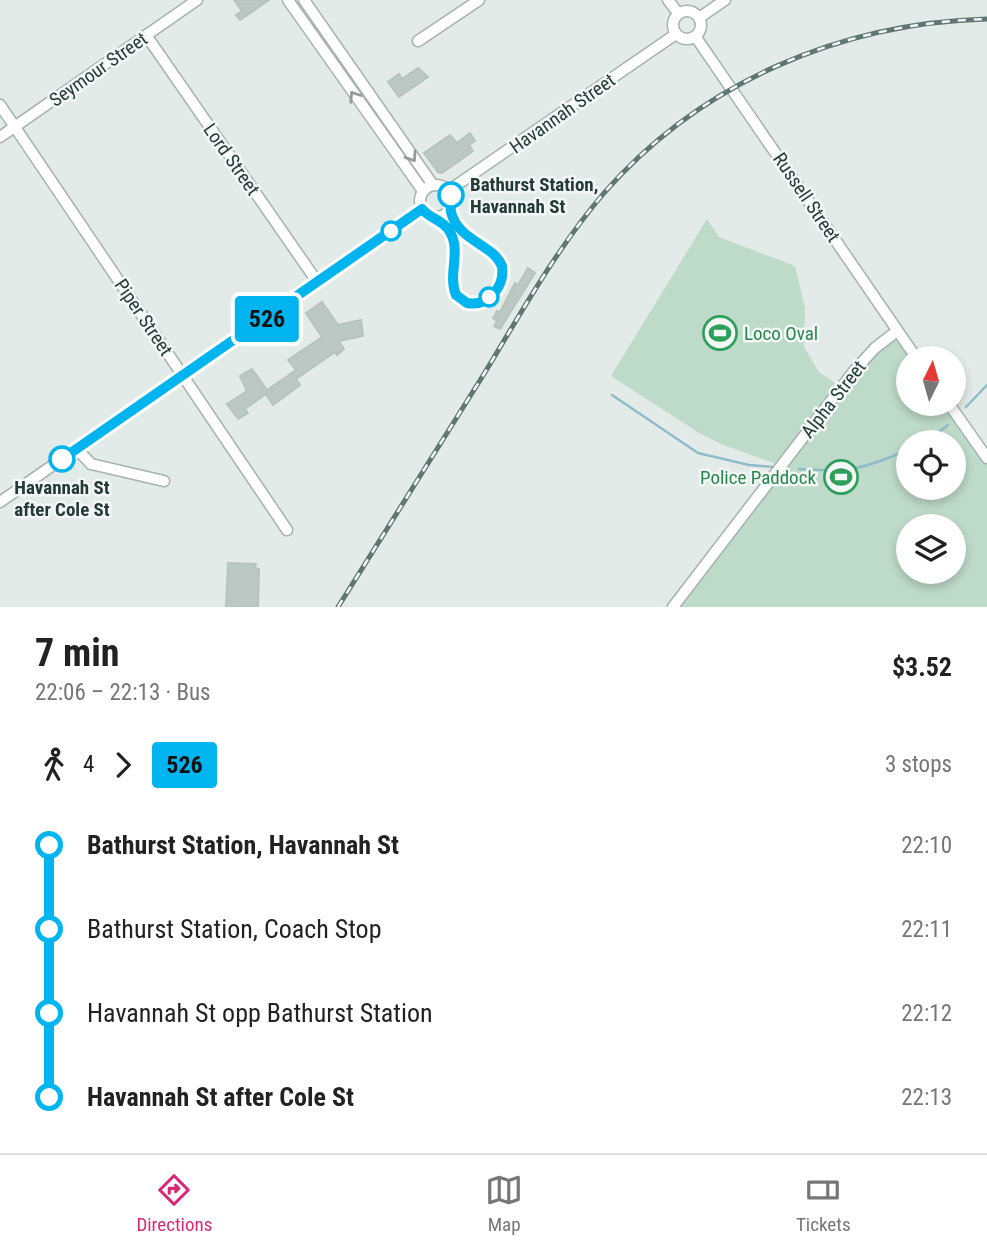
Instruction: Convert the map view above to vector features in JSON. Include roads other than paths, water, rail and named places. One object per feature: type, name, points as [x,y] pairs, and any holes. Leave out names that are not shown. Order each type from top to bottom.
[{"type":"street","name":"Seymour Street","points":[[0,137],[197,0]]},
{"type":"street","points":[[288,0],[423,191]]},
{"type":"street","points":[[304,0],[433,185],[448,191],[452,200],[447,214],[432,217],[422,209],[419,202],[423,191],[433,185]]},
{"type":"street","points":[[418,41],[479,0]]},
{"type":"street","points":[[668,0],[678,13]]},
{"type":"street","points":[[699,18],[725,0]]},
{"type":"street","points":[[690,11],[699,18],[700,30],[695,36],[687,39],[676,34],[673,22],[678,13],[690,11]]},
{"type":"street","points":[[310,32],[320,25]]},
{"type":"street","name":"Havannah Street","points":[[448,191],[676,34]]},
{"type":"street","name":"Lord Street","points":[[146,35],[318,284]]},
{"type":"street","name":"Russell Street","points":[[695,36],[908,346]]},
{"type":"street","name":"Piper Street","points":[[0,105],[287,530]]},
{"type":"street","points":[[376,128],[388,120]]},
{"type":"street","points":[[0,502],[318,284],[422,209]]},
{"type":"street","name":"Alpha Street","points":[[673,607],[841,388],[875,348],[897,331]]},
{"type":"street","points":[[957,416],[987,458]]},
{"type":"street","points":[[77,449],[91,464],[164,481]]},
{"type":"waterway","points":[[966,407],[987,385]]},
{"type":"waterway","points":[[612,395],[698,453],[749,465],[773,467]]},
{"type":"waterway","points":[[941,430],[948,425]]},
{"type":"waterway","points":[[799,469],[855,468],[896,455]]},
{"type":"railway","points":[[338,607],[555,258],[604,193],[642,154],[684,120],[729,90],[777,66],[827,47],[879,32],[933,23],[987,19]]},
{"type":"place","name":"Bathurst Station, Havannah St","points":[[451,195]]},
{"type":"place","name":"Loco Oval","points":[[720,333]]},
{"type":"place","name":"Havannah St after Cole St","points":[[62,459]]},
{"type":"place","name":"Police Paddock","points":[[841,477]]}]
